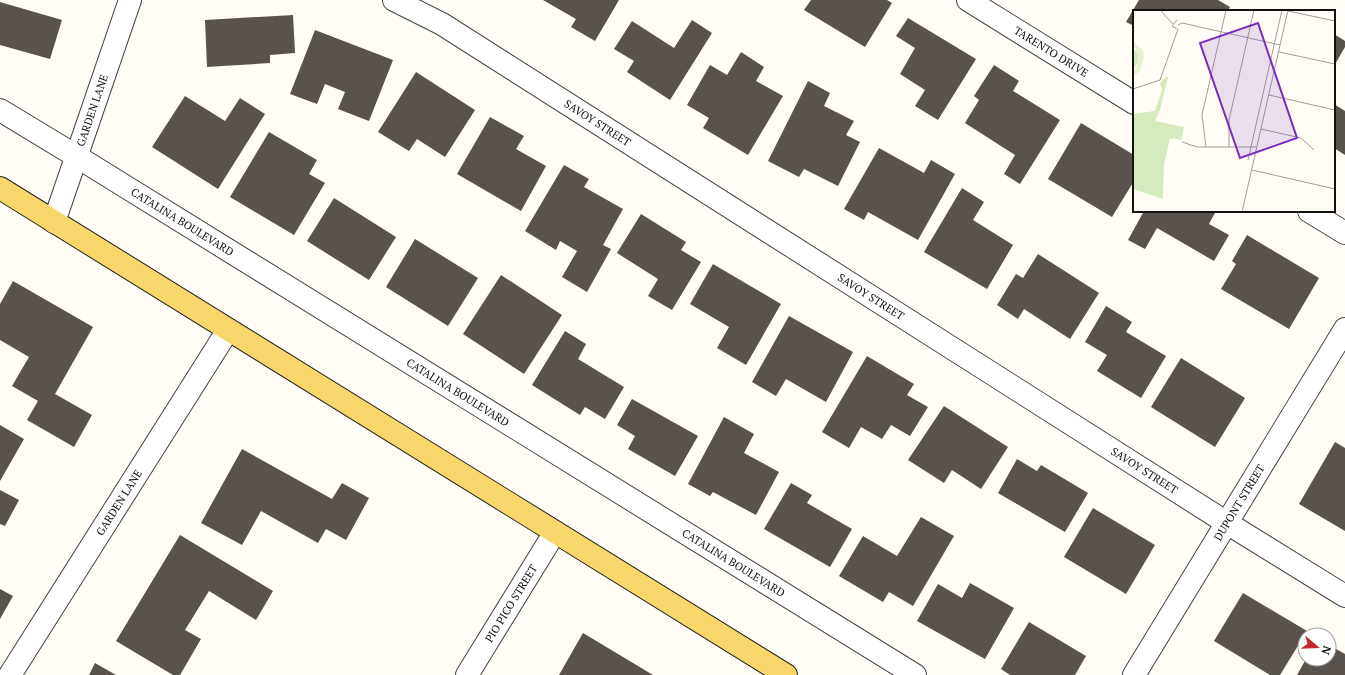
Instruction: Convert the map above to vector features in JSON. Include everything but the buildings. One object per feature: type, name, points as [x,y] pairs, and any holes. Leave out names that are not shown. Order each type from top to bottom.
[{"type":"main road","points":[[0,188],[786,675]]},
{"type":"street","name":"GARDEN LANE","points":[[54,222],[130,0]]},
{"type":"street","name":"SAVOY STREET","points":[[394,0],[449,28],[1227,523],[1345,596]]},
{"type":"street","name":"TARENTO DRIVE","points":[[968,0],[1133,102]]},
{"type":"street","name":"CATALINA BOULEVARD","points":[[0,110],[915,675]]},
{"type":"street","points":[[1311,212],[1345,233]]},
{"type":"street","name":"DUPONT STREET","points":[[1134,675],[1345,329]]},
{"type":"street","name":"GARDEN LANE","points":[[10,675],[228,330]]},
{"type":"street","name":"PIO PICO STREET","points":[[467,675],[555,532]]}]
